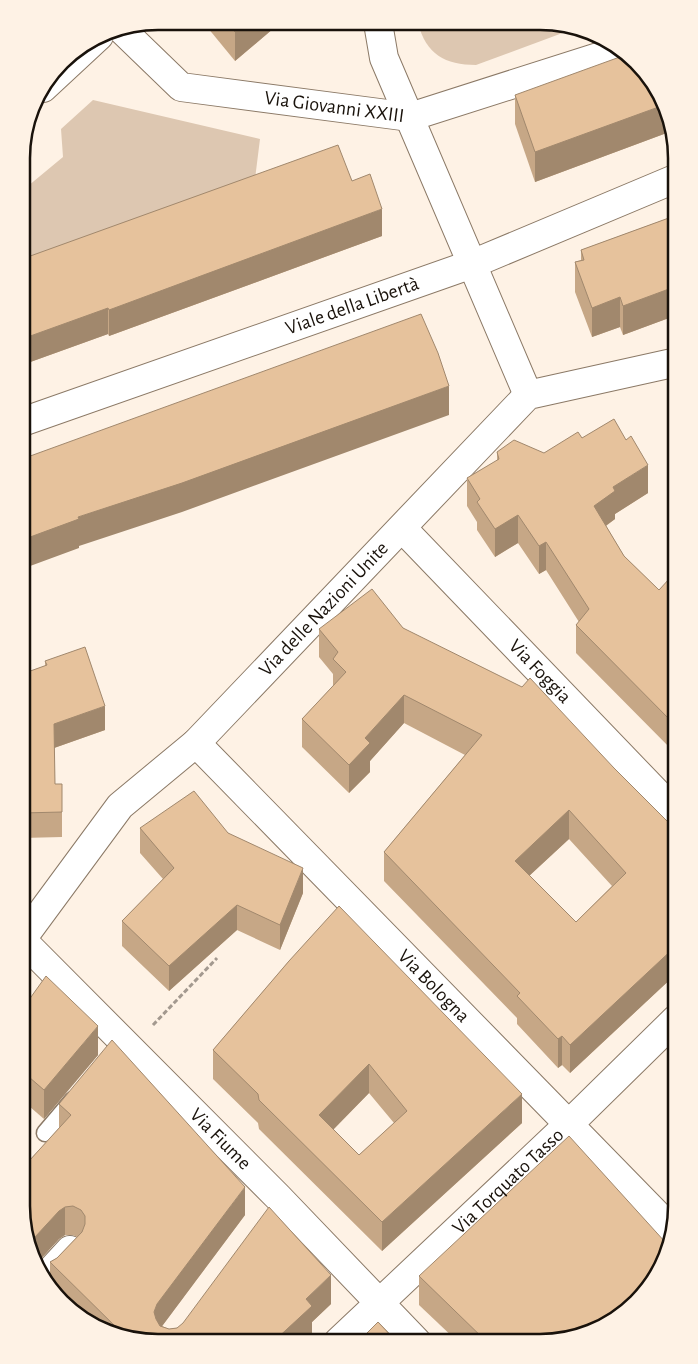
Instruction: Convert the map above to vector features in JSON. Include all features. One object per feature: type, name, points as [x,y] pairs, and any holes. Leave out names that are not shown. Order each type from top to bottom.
[{"type":"street","points":[[379,30],[384,58],[528,395],[668,364]]},
{"type":"street","name":"Via Giovanni XXIII","points":[[127,34],[181,87],[410,117],[612,53]]},
{"type":"street","name":"Viale della Libertà","points":[[30,419],[472,264],[668,182]]},
{"type":"street","name":"Via delle Nazioni Unite","points":[[30,928],[120,806],[196,743],[528,395]]},
{"type":"street","name":"Via Foggia","points":[[402,528],[668,806]]},
{"type":"street","name":"Via Bologna","points":[[196,743],[667,1224]]},
{"type":"street","name":"Via Fiume","points":[[30,948],[121,1049],[278,1198],[409,1334]]},
{"type":"street","name":"Via Torquato Tasso","points":[[347,1334],[668,1027]]},
{"type":"street","points":[[261,1220],[278,1198]]},
{"type":"street","points":[[49,1273],[70,1250]]},
{"type":"lane","points":[[45,1133],[84,1087]]},
{"type":"path","points":[[121,1049],[217,958]]},
{"type":"shaded area","points":[[421,30],[549,30],[565,32],[476,65],[455,63],[438,56],[426,43]]},
{"type":"shaded area","points":[[93,100],[260,139],[255,179],[30,259],[30,184],[63,157],[61,129]]},
{"type":"building","points":[[619,57],[636,73],[657,107],[535,152],[515,95]]},
{"type":"building","points":[[338,145],[352,181],[370,174],[382,209],[109,310],[108,308],[30,336],[30,256]]},
{"type":"building","points":[[668,218],[668,289],[623,306],[620,297],[592,308],[575,262],[584,260],[581,250]]},
{"type":"building","points":[[421,314],[438,353],[449,386],[182,483],[78,517],[79,519],[30,537],[30,456]]},
{"type":"building","points":[[614,419],[626,440],[631,436],[648,465],[613,487],[615,491],[594,506],[624,556],[659,590],[668,580],[668,718],[576,625],[589,609],[546,542],[539,546],[518,515],[495,529],[477,502],[480,499],[467,478],[499,459],[497,452],[514,440],[544,453],[578,432],[582,438]]},
{"type":"building","points":[[372,589],[403,628],[522,687],[530,678],[614,768],[668,822],[668,953],[570,1045],[562,1036],[558,1039],[517,996],[520,993],[384,852],[482,735],[404,695],[365,738],[370,743],[349,765],[302,719],[346,672],[333,659],[338,652],[319,629]],"holes":[[[569,810],[626,873],[576,922],[515,861]]]},
{"type":"building","points":[[85,647],[105,706],[54,724],[55,784],[62,784],[62,812],[30,813],[30,671],[47,665],[45,661]]},
{"type":"building","points":[[194,791],[228,833],[303,868],[280,925],[237,905],[169,966],[122,921],[174,868],[140,828]]},
{"type":"building","points":[[339,906],[522,1094],[382,1222],[259,1100],[258,1094],[213,1050]],"holes":[[[369,1064],[407,1111],[359,1155],[319,1115]]]},
{"type":"building","points":[[46,976],[98,1026],[44,1090],[30,1078],[30,998]]},
{"type":"building","points":[[112,1040],[245,1187],[157,1304],[154,1312],[160,1326],[169,1329],[177,1328],[183,1323],[269,1207],[331,1275],[306,1299],[312,1306],[282,1334],[158,1334],[133,1332],[115,1326],[50,1262],[57,1258],[82,1232],[85,1216],[81,1210],[73,1206],[65,1207],[34,1238],[32,1231],[30,1215],[30,1160],[71,1115],[59,1104]]},
{"type":"building","points":[[569,1136],[663,1240],[655,1263],[631,1297],[597,1321],[565,1332],[479,1334],[419,1276]]},
{"type":"building","points":[[378,1322],[389,1334],[366,1334]]}]
